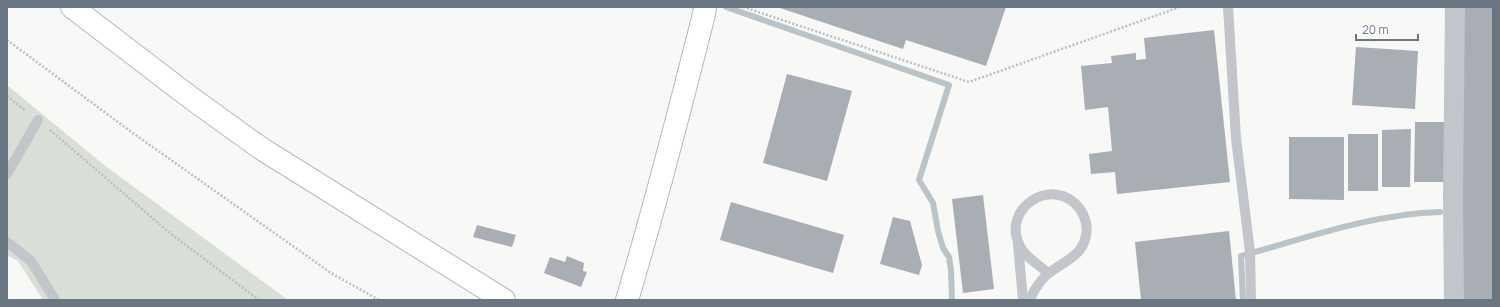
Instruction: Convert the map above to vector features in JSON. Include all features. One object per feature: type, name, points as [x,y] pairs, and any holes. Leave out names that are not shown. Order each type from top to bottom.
[{"type":"street","points":[[72,7],[191,98],[262,149],[504,300]]},
{"type":"street","points":[[627,300],[650,224],[705,7]]},
{"type":"street","points":[[1454,300],[1453,198],[1455,7]]},
{"type":"lane","points":[[1228,7],[1236,138],[1250,254],[1251,300]]},
{"type":"lane","points":[[7,174],[38,120]]},
{"type":"lane","points":[[1023,300],[1015,230],[1019,215],[1026,205],[1038,196],[1053,194],[1060,195],[1067,198],[1079,207],[1087,227],[1084,242],[1076,255],[1048,273],[1030,300]]},
{"type":"lane","points":[[1017,241],[1020,248],[1027,256],[1048,273]]},
{"type":"lane","points":[[7,242],[31,261],[55,300]]},
{"type":"path","points":[[743,7],[969,82],[1180,7]]},
{"type":"path","points":[[7,40],[130,132],[325,268],[379,300]]},
{"type":"path","points":[[7,96],[38,120],[172,234],[259,300]]},
{"type":"shaded area","points":[[7,85],[104,165],[288,300],[43,300],[18,261],[7,255]]},
{"type":"building","points":[[777,7],[1006,7],[986,66],[906,40],[903,49]]},
{"type":"building","points":[[1463,7],[1493,7],[1493,299],[1486,300],[1462,300]]},
{"type":"building","points":[[1214,30],[1230,182],[1117,194],[1115,172],[1091,174],[1089,154],[1112,151],[1108,107],[1085,110],[1081,66],[1112,63],[1111,56],[1136,53],[1136,60],[1146,59],[1144,38]]},
{"type":"building","points":[[1356,47],[1418,51],[1415,109],[1352,105]]},
{"type":"building","points":[[787,74],[852,91],[827,181],[763,163]]},
{"type":"building","points":[[1415,122],[1445,122],[1444,182],[1414,182]]},
{"type":"building","points":[[1411,129],[1410,187],[1382,187],[1382,130]]},
{"type":"building","points":[[1348,134],[1378,134],[1378,191],[1348,191]]},
{"type":"building","points":[[1289,137],[1344,137],[1344,200],[1289,199]]},
{"type":"building","points":[[983,195],[994,289],[963,293],[952,199]]},
{"type":"building","points":[[731,202],[844,235],[833,273],[720,240]]},
{"type":"building","points":[[893,217],[910,221],[922,265],[919,275],[880,264]]},
{"type":"building","points":[[477,225],[516,235],[512,247],[473,237]]},
{"type":"building","points":[[1229,231],[1236,300],[1141,300],[1135,242]]},
{"type":"building","points":[[567,256],[584,263],[583,271],[587,272],[581,287],[544,273],[550,257],[565,262]]},
{"type":"waterway","points":[[726,7],[949,85],[919,180],[933,203],[943,248],[949,257],[952,300]]},
{"type":"waterway","points":[[1243,300],[1241,256],[1364,222],[1389,217],[1440,212]]}]
